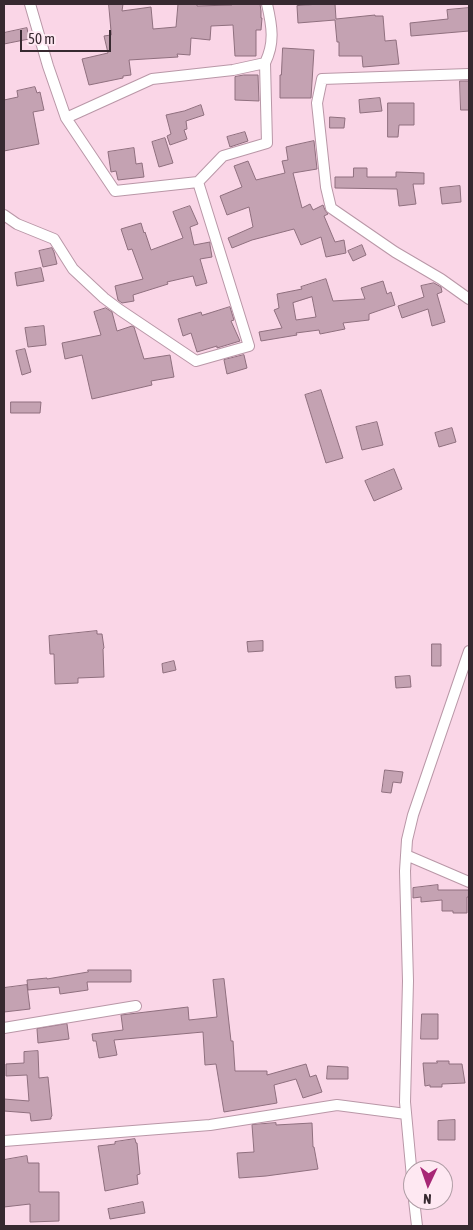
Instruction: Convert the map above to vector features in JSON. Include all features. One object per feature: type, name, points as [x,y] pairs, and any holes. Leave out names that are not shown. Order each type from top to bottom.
[{"type":"street","points":[[30,4],[48,66],[66,118],[115,191],[198,182],[223,156],[267,143],[265,63],[270,54],[272,41],[268,4]]},
{"type":"street","points":[[66,118],[152,79],[233,70],[265,63]]},
{"type":"street","points":[[469,74],[322,79],[317,103],[326,187],[331,208],[395,252],[441,279],[469,299]]},
{"type":"street","points":[[4,215],[16,224],[54,238],[74,269],[104,298],[196,361],[249,346],[198,182]]},
{"type":"street","points":[[410,1160],[405,1102],[408,981],[405,871],[407,840],[413,814],[469,651]]},
{"type":"street","points":[[406,855],[469,882]]},
{"type":"street","points":[[4,1028],[136,1006]]},
{"type":"street","points":[[4,1141],[210,1125],[337,1105],[406,1114]]},
{"type":"street","points":[[415,1210],[417,1226]]},
{"type":"building","points":[[109,4],[123,4],[122,11],[151,7],[153,29],[176,27],[178,4],[197,4],[197,6],[260,4],[262,18],[261,30],[256,30],[256,56],[235,56],[233,25],[211,26],[210,40],[191,38],[190,55],[177,54],[178,57],[129,60],[131,75],[89,85],[82,59],[108,53],[104,36],[111,35]]},
{"type":"building","points":[[335,4],[336,19],[375,15],[383,16],[385,41],[396,40],[399,64],[363,67],[362,56],[339,56],[339,42],[337,42],[335,20],[298,23],[297,6]]},
{"type":"building","points":[[469,8],[469,31],[411,36],[410,23],[448,19],[447,10]]},
{"type":"building","points":[[27,28],[29,39],[4,44],[4,33]]},
{"type":"building","points":[[283,48],[314,50],[311,98],[280,98]]},
{"type":"building","points":[[258,75],[259,101],[235,100],[235,77]]},
{"type":"building","points":[[460,81],[469,81],[469,110],[461,110]]},
{"type":"building","points":[[35,87],[37,93],[40,92],[44,110],[33,112],[39,144],[4,151],[4,100],[18,97],[17,91]]},
{"type":"building","points":[[380,98],[382,111],[360,113],[359,100]]},
{"type":"building","points":[[388,103],[414,103],[414,125],[399,125],[398,137],[388,137]]},
{"type":"building","points":[[201,105],[204,115],[186,121],[187,129],[184,130],[187,139],[170,145],[167,136],[171,134],[166,115]]},
{"type":"building","points":[[330,117],[345,118],[344,128],[330,128]]},
{"type":"building","points":[[245,132],[248,141],[230,147],[227,137]]},
{"type":"building","points":[[165,138],[173,163],[159,167],[152,142]]},
{"type":"building","points":[[314,141],[317,169],[293,173],[302,208],[310,204],[313,210],[323,205],[328,214],[324,216],[335,242],[344,240],[346,253],[326,257],[321,237],[301,245],[294,229],[252,240],[232,248],[228,238],[253,227],[249,207],[227,215],[220,196],[242,187],[234,166],[248,161],[256,180],[285,173],[282,161],[288,160],[286,147]]},
{"type":"building","points":[[134,148],[136,164],[142,163],[144,177],[118,180],[116,171],[111,172],[108,152]]},
{"type":"building","points":[[354,168],[367,168],[367,177],[396,177],[396,172],[424,173],[424,184],[413,184],[416,204],[399,206],[397,189],[335,188],[335,177],[353,177]]},
{"type":"building","points":[[460,186],[461,202],[442,204],[440,188]]},
{"type":"building","points":[[190,206],[198,224],[190,227],[194,245],[210,242],[212,257],[200,259],[207,283],[196,286],[193,276],[167,282],[168,284],[133,295],[134,301],[122,303],[118,300],[115,286],[143,279],[132,249],[128,250],[121,229],[141,223],[151,250],[183,238],[173,212]]},
{"type":"building","points":[[362,245],[366,255],[353,261],[348,251]]},
{"type":"building","points":[[52,248],[57,264],[43,267],[39,251]]},
{"type":"building","points":[[41,268],[44,281],[17,286],[15,273]]},
{"type":"building","points":[[326,279],[333,301],[365,299],[361,288],[383,281],[387,294],[391,292],[395,305],[369,314],[369,320],[343,323],[345,329],[320,334],[319,330],[296,333],[297,335],[261,341],[259,332],[282,328],[274,310],[279,308],[277,294],[302,289],[301,287]],"holes":[[[312,297],[316,317],[296,320],[293,303]]]},
{"type":"building","points":[[434,283],[441,287],[442,292],[437,294],[445,322],[432,326],[428,309],[402,318],[398,306],[424,297],[421,286]]},
{"type":"building","points":[[230,307],[234,320],[231,321],[240,341],[197,352],[191,333],[183,336],[178,319],[201,312],[202,315]]},
{"type":"building","points":[[106,308],[112,312],[117,331],[134,327],[144,359],[170,355],[174,377],[151,381],[152,385],[92,399],[82,355],[65,359],[62,343],[101,335],[94,312]]},
{"type":"building","points":[[44,326],[46,345],[28,347],[25,328]]},
{"type":"building","points":[[25,349],[31,372],[22,375],[16,351]]},
{"type":"building","points":[[244,355],[247,368],[227,374],[224,360]]},
{"type":"building","points":[[321,390],[343,458],[326,463],[305,395]]},
{"type":"building","points":[[11,402],[41,402],[40,413],[11,413]]},
{"type":"building","points":[[377,422],[383,445],[362,450],[356,427]]},
{"type":"building","points":[[452,428],[456,442],[439,447],[435,433]]},
{"type":"building","points":[[394,469],[402,489],[374,501],[365,481]]},
{"type":"building","points":[[97,631],[97,634],[102,634],[104,677],[78,678],[78,683],[55,684],[54,654],[50,654],[49,636]]},
{"type":"building","points":[[263,641],[263,651],[248,652],[247,642]]},
{"type":"building","points":[[432,644],[441,644],[441,666],[432,666]]},
{"type":"building","points":[[174,661],[176,670],[163,673],[162,664]]},
{"type":"building","points":[[410,676],[411,687],[396,688],[395,677]]},
{"type":"building","points":[[385,770],[403,772],[401,783],[393,782],[391,793],[382,792]]},
{"type":"building","points":[[438,885],[438,890],[469,890],[467,913],[442,911],[442,900],[421,902],[421,897],[413,898],[413,888]]},
{"type":"building","points":[[88,970],[131,970],[131,982],[87,982],[88,990],[60,994],[59,987],[28,990],[27,980],[47,979],[88,972]]},
{"type":"building","points":[[224,979],[231,1041],[233,1041],[235,1071],[267,1071],[267,1075],[306,1064],[310,1077],[316,1075],[322,1092],[303,1098],[296,1079],[274,1085],[277,1103],[224,1112],[216,1064],[205,1065],[203,1032],[114,1040],[117,1055],[99,1058],[96,1041],[93,1041],[92,1034],[123,1030],[121,1015],[188,1007],[189,1020],[217,1017],[213,980]]},
{"type":"building","points":[[27,985],[30,1009],[4,1012],[4,988]]},
{"type":"building","points":[[422,1014],[438,1014],[438,1039],[421,1039]]},
{"type":"building","points":[[67,1024],[69,1039],[38,1043],[37,1029]]},
{"type":"building","points":[[38,1051],[39,1078],[48,1077],[52,1116],[51,1119],[31,1121],[30,1113],[4,1111],[4,1099],[29,1101],[27,1075],[6,1076],[6,1064],[24,1063],[24,1052]]},
{"type":"building","points":[[437,1061],[449,1061],[449,1064],[462,1064],[465,1083],[442,1084],[442,1087],[425,1086],[423,1063],[437,1063]]},
{"type":"building","points":[[328,1066],[348,1067],[348,1079],[327,1079]]},
{"type":"building","points":[[455,1120],[455,1140],[438,1140],[438,1121]]},
{"type":"building","points":[[276,1123],[276,1125],[312,1123],[313,1147],[318,1169],[239,1178],[237,1153],[254,1152],[252,1125]]},
{"type":"building","points":[[135,1139],[140,1174],[137,1175],[138,1184],[105,1191],[98,1146]]},
{"type":"building","points":[[27,1156],[28,1163],[39,1163],[39,1192],[59,1192],[59,1221],[30,1222],[30,1204],[4,1207],[4,1160]]},
{"type":"building","points":[[143,1202],[145,1213],[110,1219],[108,1209]]}]
